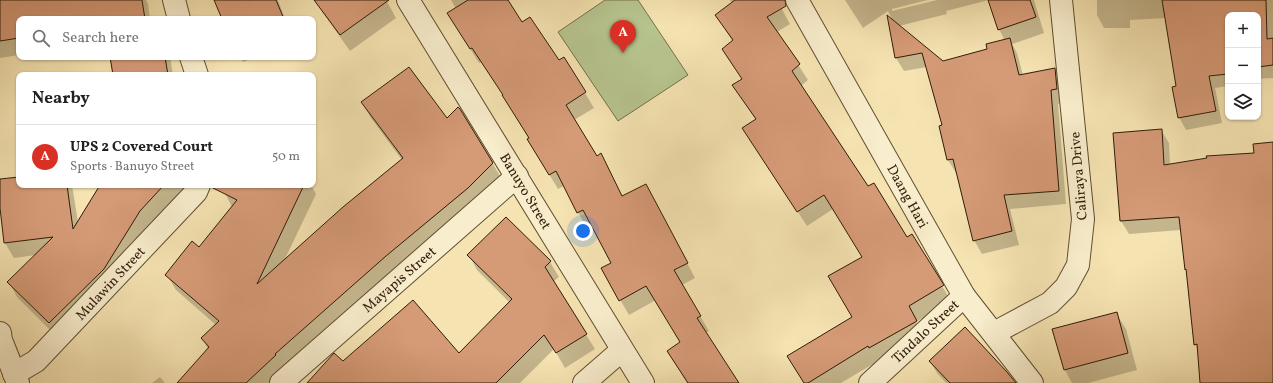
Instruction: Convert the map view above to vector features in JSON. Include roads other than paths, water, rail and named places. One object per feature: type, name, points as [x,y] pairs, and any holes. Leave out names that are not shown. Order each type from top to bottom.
[{"type":"street","points":[[174,0],[178,16]]},
{"type":"street","name":"Banuyo Street","points":[[408,0],[643,383]]},
{"type":"street","name":"Daang Hari","points":[[797,0],[964,296],[1032,383]]},
{"type":"street","name":"Caliraya Drive","points":[[994,333],[1050,303],[1066,287],[1078,265],[1083,219],[1061,0]]},
{"type":"street","points":[[192,60],[196,72]]},
{"type":"street","name":"Mayapis Street","points":[[281,383],[517,176]]},
{"type":"street","name":"Mulawin Street","points":[[16,379],[36,361],[196,192],[198,188]]},
{"type":"street","name":"Tindalo Street","points":[[870,383],[964,296]]},
{"type":"street","points":[[0,334],[16,379]]},
{"type":"street","points":[[584,383],[622,350]]},
{"type":"place","name":"UPS 2 Covered Court","points":[[623,53]]}]
